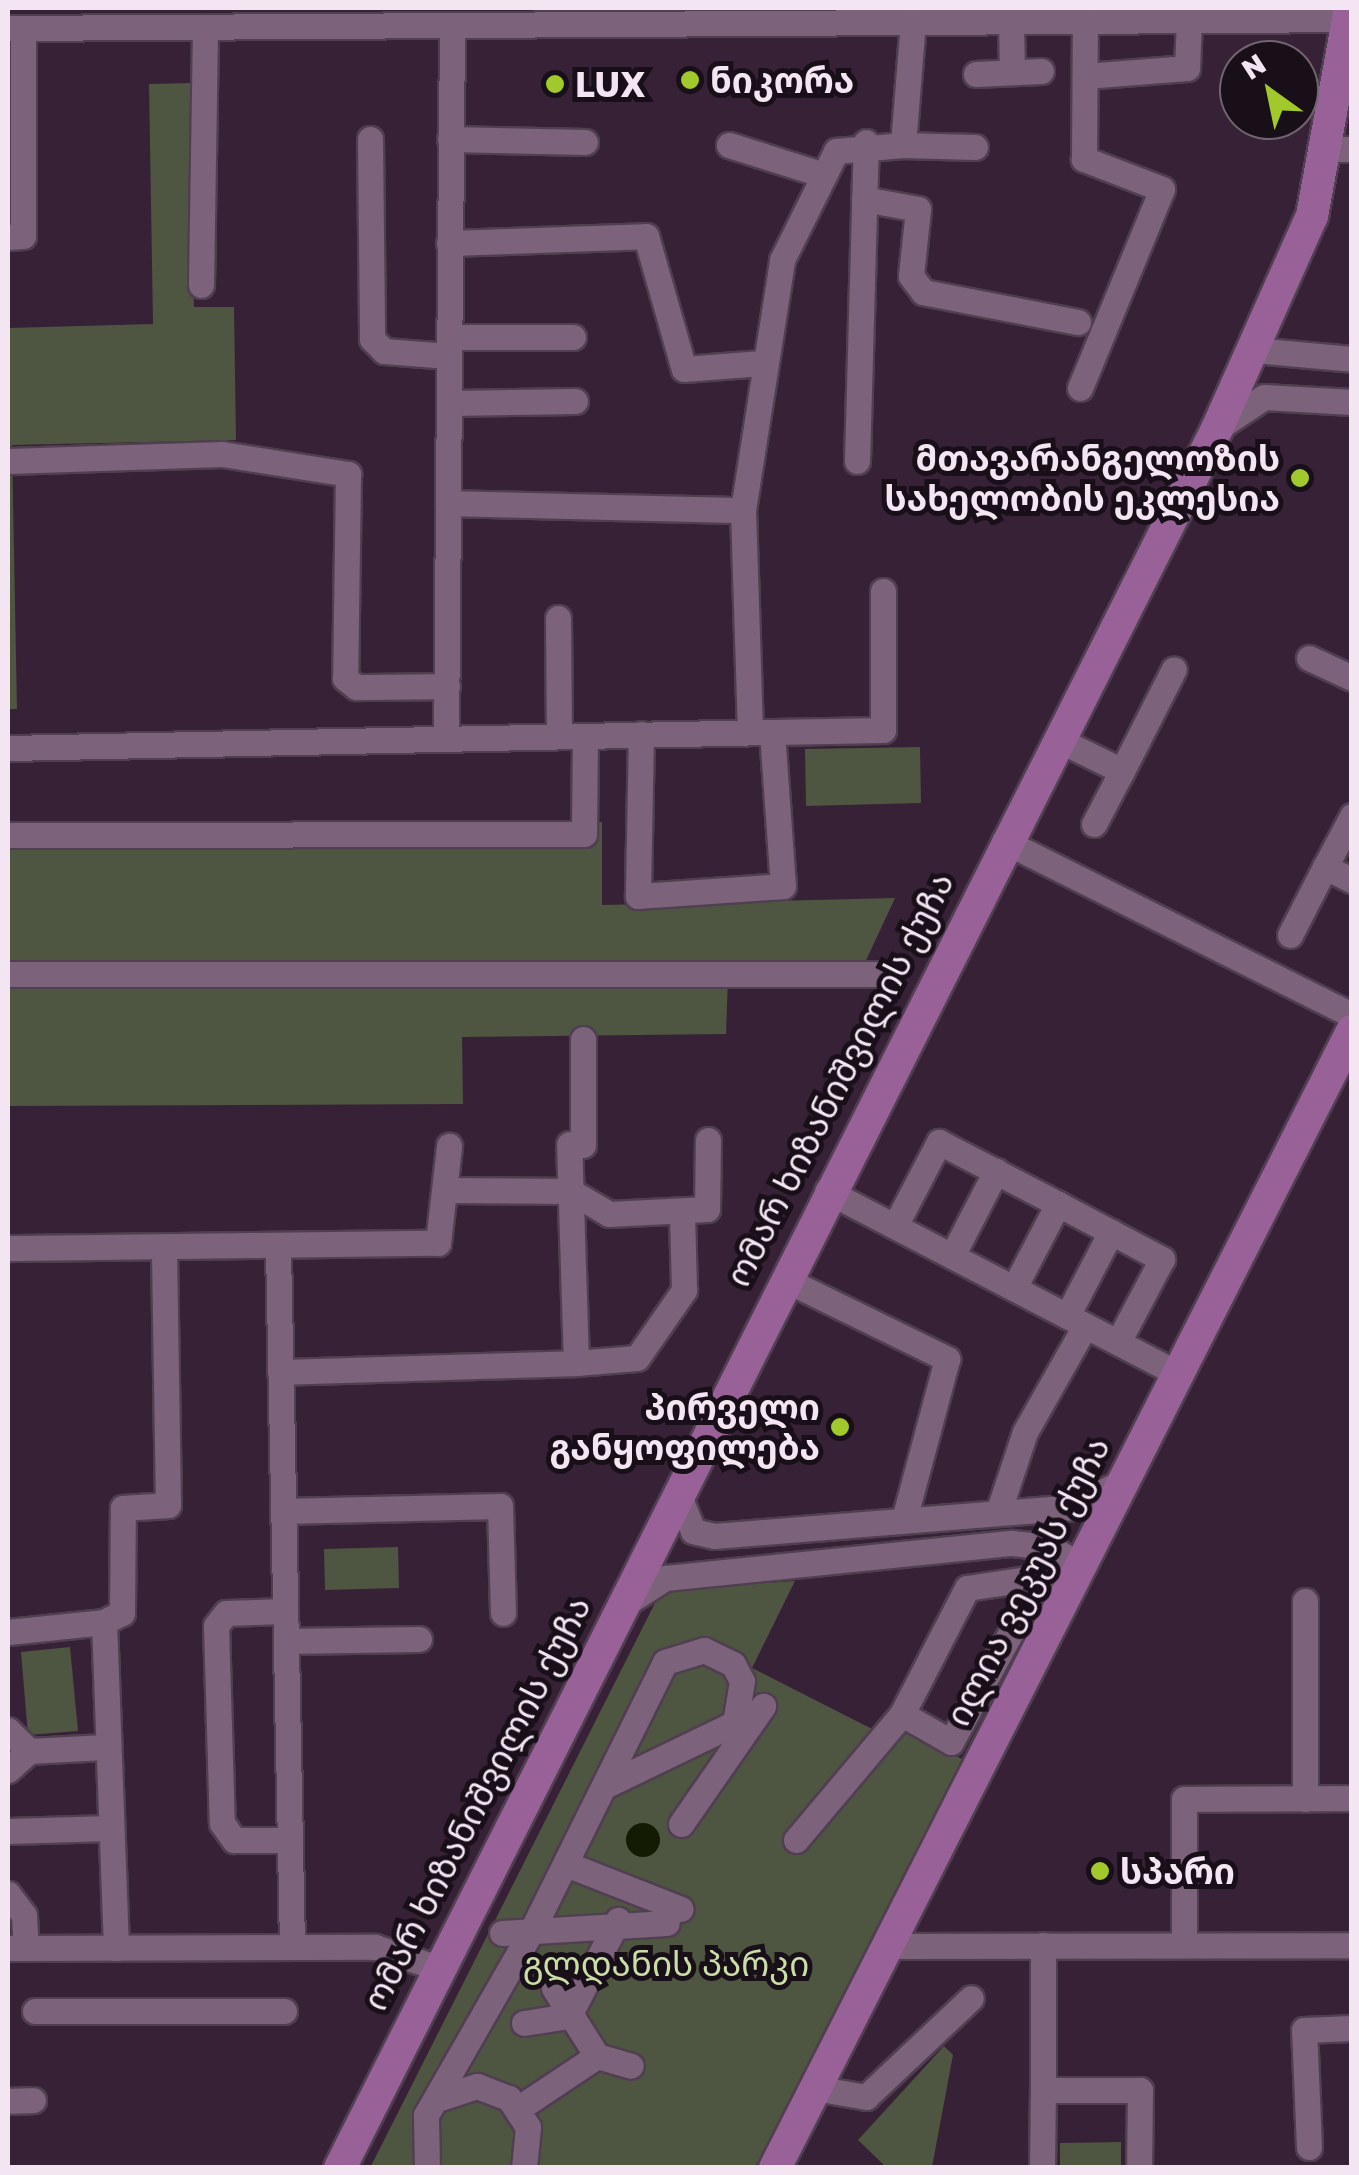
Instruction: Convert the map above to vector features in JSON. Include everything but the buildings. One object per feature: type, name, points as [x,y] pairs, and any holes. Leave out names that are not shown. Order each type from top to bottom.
[{"type":"main road","name":"ომარ ხიზანიშვილის ქუჩა","points":[[340,2168],[435,1967],[622,1605],[827,1191],[1254,350],[1340,149],[1350,8]]},
{"type":"main road","name":"ილია ვეკუას ქუჩა","points":[[775,2168],[1352,1031]]},
{"type":"street","points":[[8,237],[23,236],[15,112],[15,28],[452,25],[491,16],[778,15],[913,22],[1085,21],[1138,14],[1189,20],[1291,13],[1350,19]]},
{"type":"street","points":[[1084,76],[1187,68],[1189,20]]},
{"type":"street","points":[[1011,21],[1012,72]]},
{"type":"street","points":[[1080,388],[1162,189],[1084,159],[1085,21]]},
{"type":"street","points":[[902,145],[913,22]]},
{"type":"street","points":[[446,739],[452,25]]},
{"type":"street","points":[[201,285],[205,27]]},
{"type":"street","points":[[976,74],[1041,71]]},
{"type":"street","points":[[370,138],[372,340],[384,351],[573,337]]},
{"type":"street","points":[[450,140],[585,142]]},
{"type":"street","points":[[858,461],[866,142]]},
{"type":"street","points":[[641,734],[638,896],[783,886],[761,732],[743,510],[762,364],[782,260],[836,152],[866,142],[975,147]]},
{"type":"street","points":[[729,144],[824,176]]},
{"type":"street","points":[[864,199],[918,208],[912,276],[923,292],[1078,322]]},
{"type":"street","points":[[449,243],[646,236],[684,369],[762,364]]},
{"type":"street","points":[[1254,350],[1352,359]]},
{"type":"street","points":[[1217,429],[1264,397],[1352,402]]},
{"type":"street","points":[[449,403],[576,401]]},
{"type":"street","points":[[8,460],[222,454],[348,474],[346,678],[356,687],[447,686]]},
{"type":"street","points":[[448,503],[743,510]]},
{"type":"street","points":[[8,748],[883,730],[884,591]]},
{"type":"street","points":[[8,834],[584,834],[558,618]]},
{"type":"street","points":[[1309,658],[1352,678]]},
{"type":"street","points":[[1094,824],[1174,670]]},
{"type":"street","points":[[1057,739],[1122,771]]},
{"type":"street","points":[[1290,935],[1352,816]]},
{"type":"street","points":[[1004,841],[1352,1015]]},
{"type":"street","points":[[1325,867],[1352,880]]},
{"type":"street","points":[[8,974],[881,974]]},
{"type":"street","points":[[576,1363],[570,1190],[582,1039]]},
{"type":"street","points":[[451,1190],[570,1190],[610,1214],[707,1209],[708,1140]]},
{"type":"street","points":[[894,1226],[939,1142],[1162,1258],[1118,1342]]},
{"type":"street","points":[[8,1248],[278,1248],[438,1243],[451,1190],[449,1146]]},
{"type":"street","points":[[952,1256],[996,1172]]},
{"type":"street","points":[[827,1191],[1178,1374]]},
{"type":"street","points":[[1014,1288],[1058,1204]]},
{"type":"street","points":[[280,1372],[637,1358],[684,1290],[682,1212]]},
{"type":"street","points":[[999,1510],[1032,1418],[1111,1232]]},
{"type":"street","points":[[8,1632],[104,1622],[122,1613],[123,1508],[168,1505],[164,1248]]},
{"type":"street","points":[[278,1248],[292,1946]]},
{"type":"street","points":[[784,1280],[947,1359],[904,1518]]},
{"type":"street","points":[[678,1493],[694,1531],[714,1536],[1084,1504],[1124,1481]]},
{"type":"street","points":[[283,1512],[500,1506],[502,1613]]},
{"type":"street","points":[[622,1605],[666,1578],[1012,1543],[1050,1546],[1070,1559],[1073,1579]]},
{"type":"street","points":[[1004,1582],[1012,1543]]},
{"type":"street","points":[[796,1840],[902,1714],[966,1588],[1041,1576],[952,1742],[902,1714]]},
{"type":"street","points":[[1305,1601],[1306,1798]]},
{"type":"street","points":[[285,1611],[226,1613],[216,1626],[222,1823],[234,1840],[290,1840]]},
{"type":"street","points":[[104,1622],[116,1948]]},
{"type":"street","points":[[286,1641],[420,1639]]},
{"type":"street","points":[[426,2168],[420,2136],[607,1786],[665,1662],[704,1650],[733,1664],[742,1680],[736,1722],[607,1786]]},
{"type":"street","points":[[681,1824],[763,1706]]},
{"type":"street","points":[[8,1730],[29,1751]]},
{"type":"street","points":[[8,1770],[29,1751],[106,1747]]},
{"type":"street","points":[[1184,1945],[1184,1799],[1352,1798]]},
{"type":"street","points":[[8,1831],[110,1828]]},
{"type":"street","points":[[502,1933],[674,1916],[633,1886],[566,1864]]},
{"type":"street","points":[[8,1894],[24,1915],[17,1948],[375,1947],[435,1967]]},
{"type":"street","points":[[569,2016],[618,1920]]},
{"type":"street","points":[[886,1946],[1352,1945]]},
{"type":"street","points":[[1042,2168],[1044,1946]]},
{"type":"street","points":[[554,1988],[596,2056],[631,2066]]},
{"type":"street","points":[[815,2088],[866,2097],[971,1998]]},
{"type":"street","points":[[34,2011],[284,2011]]},
{"type":"street","points":[[524,2024],[569,2016]]},
{"type":"street","points":[[480,2024],[479,2068],[497,2091],[519,2108],[528,2126],[524,2168]]},
{"type":"street","points":[[1309,2147],[1304,2030],[1352,2028]]},
{"type":"street","points":[[519,2108],[596,2056]]},
{"type":"street","points":[[440,2098],[458,2089],[497,2091]]},
{"type":"street","points":[[1043,2090],[1140,2090],[1140,2168]]},
{"type":"green space","points":[[190,83],[194,307],[234,307],[236,440],[12,445],[17,709],[8,709],[8,328],[153,324],[149,84]]},
{"type":"green space","points":[[920,747],[921,803],[806,806],[805,749]]},
{"type":"green space","points":[[602,822],[602,905],[895,898],[856,982],[728,978],[726,1034],[462,1037],[463,1104],[8,1106],[8,829]]},
{"type":"green space","points":[[398,1547],[399,1588],[325,1590],[324,1549]]},
{"type":"green space","name":"გლდანის პარკი","points":[[795,1581],[752,1668],[878,1732],[885,1719],[962,1759],[755,2167],[370,2168],[657,1599],[677,1589]]},
{"type":"green space","points":[[70,1647],[78,1731],[28,1735],[21,1652]]},
{"type":"green space","points":[[944,2046],[953,2055],[932,2167],[886,2167],[858,2140]]},
{"type":"green space","points":[[1121,2142],[1121,2167],[1060,2167],[1060,2143]]},
{"type":"shaded area","points":[[643,1823],[655,1828],[660,1840],[655,1852],[643,1857],[631,1852],[626,1840],[631,1828]]},
{"type":"place","name":"ნიკორა","points":[[690,80]]},
{"type":"place","name":"LUX","points":[[555,84]]},
{"type":"place","name":"მთავარანგელოზის სახელობის ეკლესია","points":[[1300,478]]},
{"type":"place","name":"პირველი განყოფილება","points":[[840,1427]]},
{"type":"place","name":"სპარი","points":[[1100,1871]]}]
